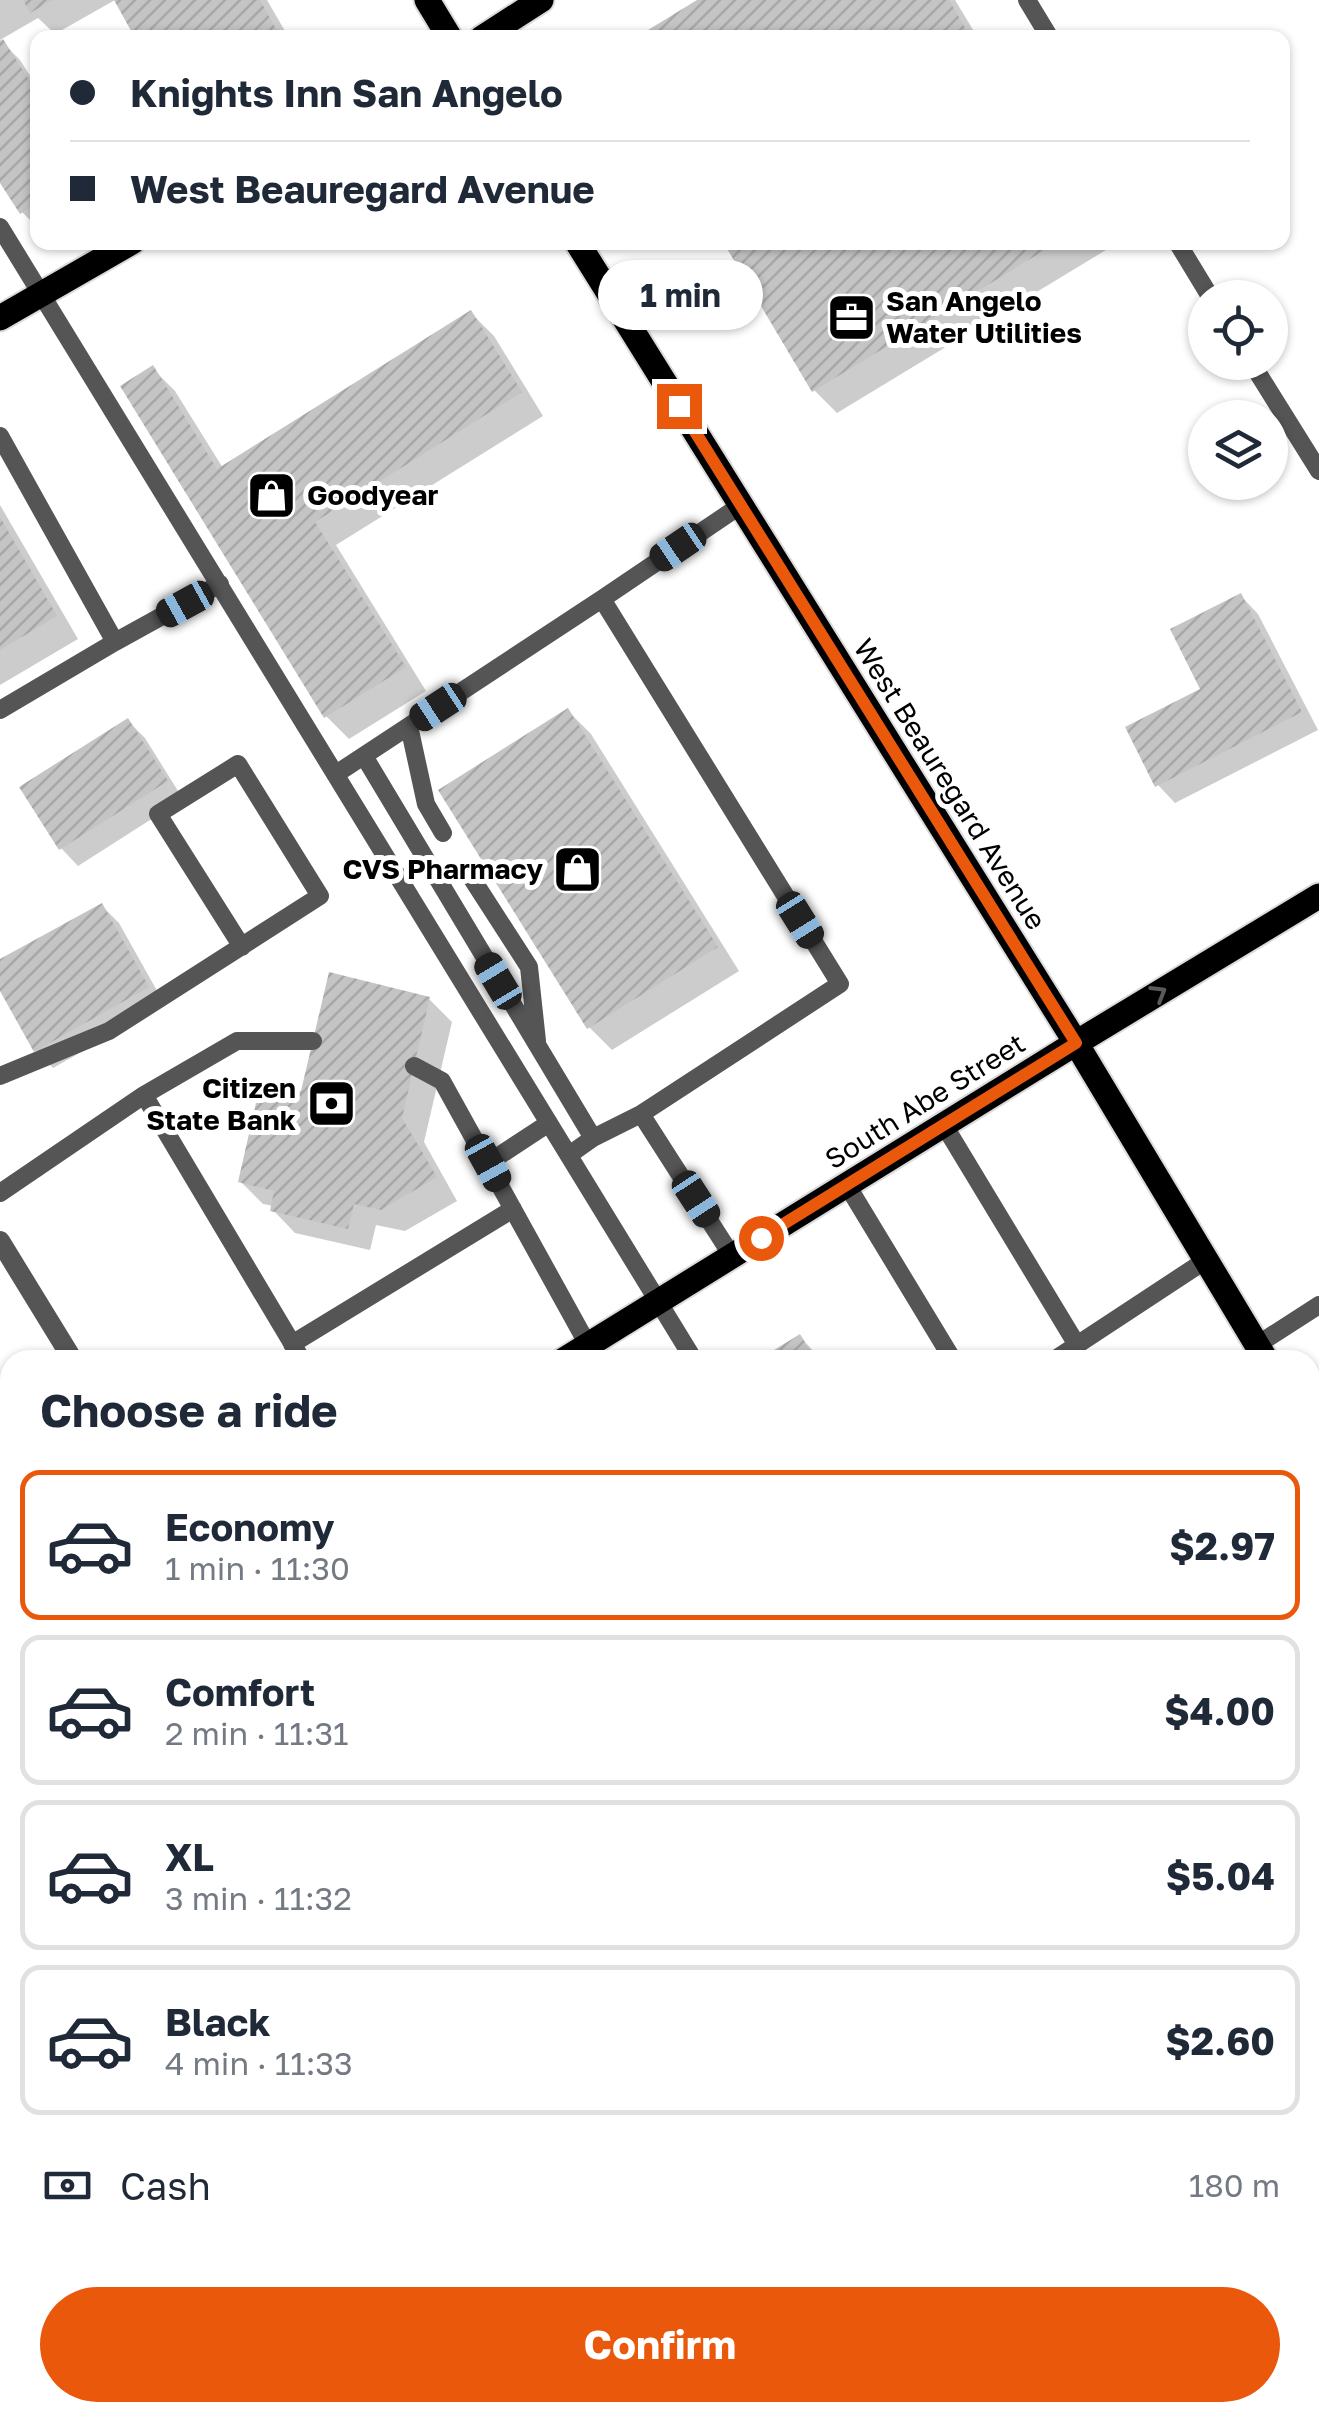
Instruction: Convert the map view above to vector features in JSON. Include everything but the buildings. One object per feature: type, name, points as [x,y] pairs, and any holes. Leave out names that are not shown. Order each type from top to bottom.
[{"type":"main road","points":[[426,0],[445,30]]},
{"type":"main road","points":[[494,30],[541,0]]},
{"type":"main road","points":[[0,318],[118,250]]},
{"type":"main road","name":"West Beauregard Avenue","points":[[582,250],[1076,1043],[1260,1350]]},
{"type":"main road","name":"South Abe Street","points":[[580,1350],[1319,896]]},
{"type":"street","points":[[0,1241],[68,1350]]},
{"type":"lane","points":[[1026,0],[1045,30]]},
{"type":"lane","points":[[0,228],[688,1350]]},
{"type":"lane","points":[[1182,250],[1200,280]]},
{"type":"lane","points":[[1263,380],[1319,472]]},
{"type":"lane","points":[[0,436],[116,642]]},
{"type":"lane","points":[[336,774],[740,505]]},
{"type":"lane","points":[[0,710],[220,584]]},
{"type":"lane","points":[[568,1156],[593,1138],[641,1114],[840,984],[602,599],[616,590]]},
{"type":"lane","points":[[409,726],[426,804],[443,833]]},
{"type":"lane","points":[[364,756],[593,1138]]},
{"type":"lane","points":[[0,1076],[109,1032],[242,947],[320,896],[238,764],[158,814],[242,947]]},
{"type":"lane","points":[[469,874],[529,967],[537,1045]]},
{"type":"lane","points":[[0,1193],[144,1095],[237,1041],[313,1041]]},
{"type":"lane","points":[[414,1066],[442,1081],[588,1345]]},
{"type":"lane","points":[[144,1095],[296,1350]]},
{"type":"lane","points":[[641,1114],[732,1256]]},
{"type":"lane","points":[[488,1163],[549,1123]]},
{"type":"lane","points":[[944,1125],[1077,1345]]},
{"type":"lane","points":[[847,1185],[948,1350]]},
{"type":"lane","points":[[300,1350],[514,1209]]},
{"type":"lane","points":[[1069,1350],[1206,1260]]},
{"type":"lane","points":[[1264,1350],[1319,1306]]},
{"type":"place","name":"San Angelo Water Utilities","points":[[851,317]]},
{"type":"place","name":"Goodyear","points":[[272,495]]},
{"type":"place","name":"CVS Pharmacy","points":[[578,869]]},
{"type":"place","name":"Citizen State Bank","points":[[331,1104]]},
{"type":"route","points":[[679,406],[1076,1043],[761,1238]]}]
